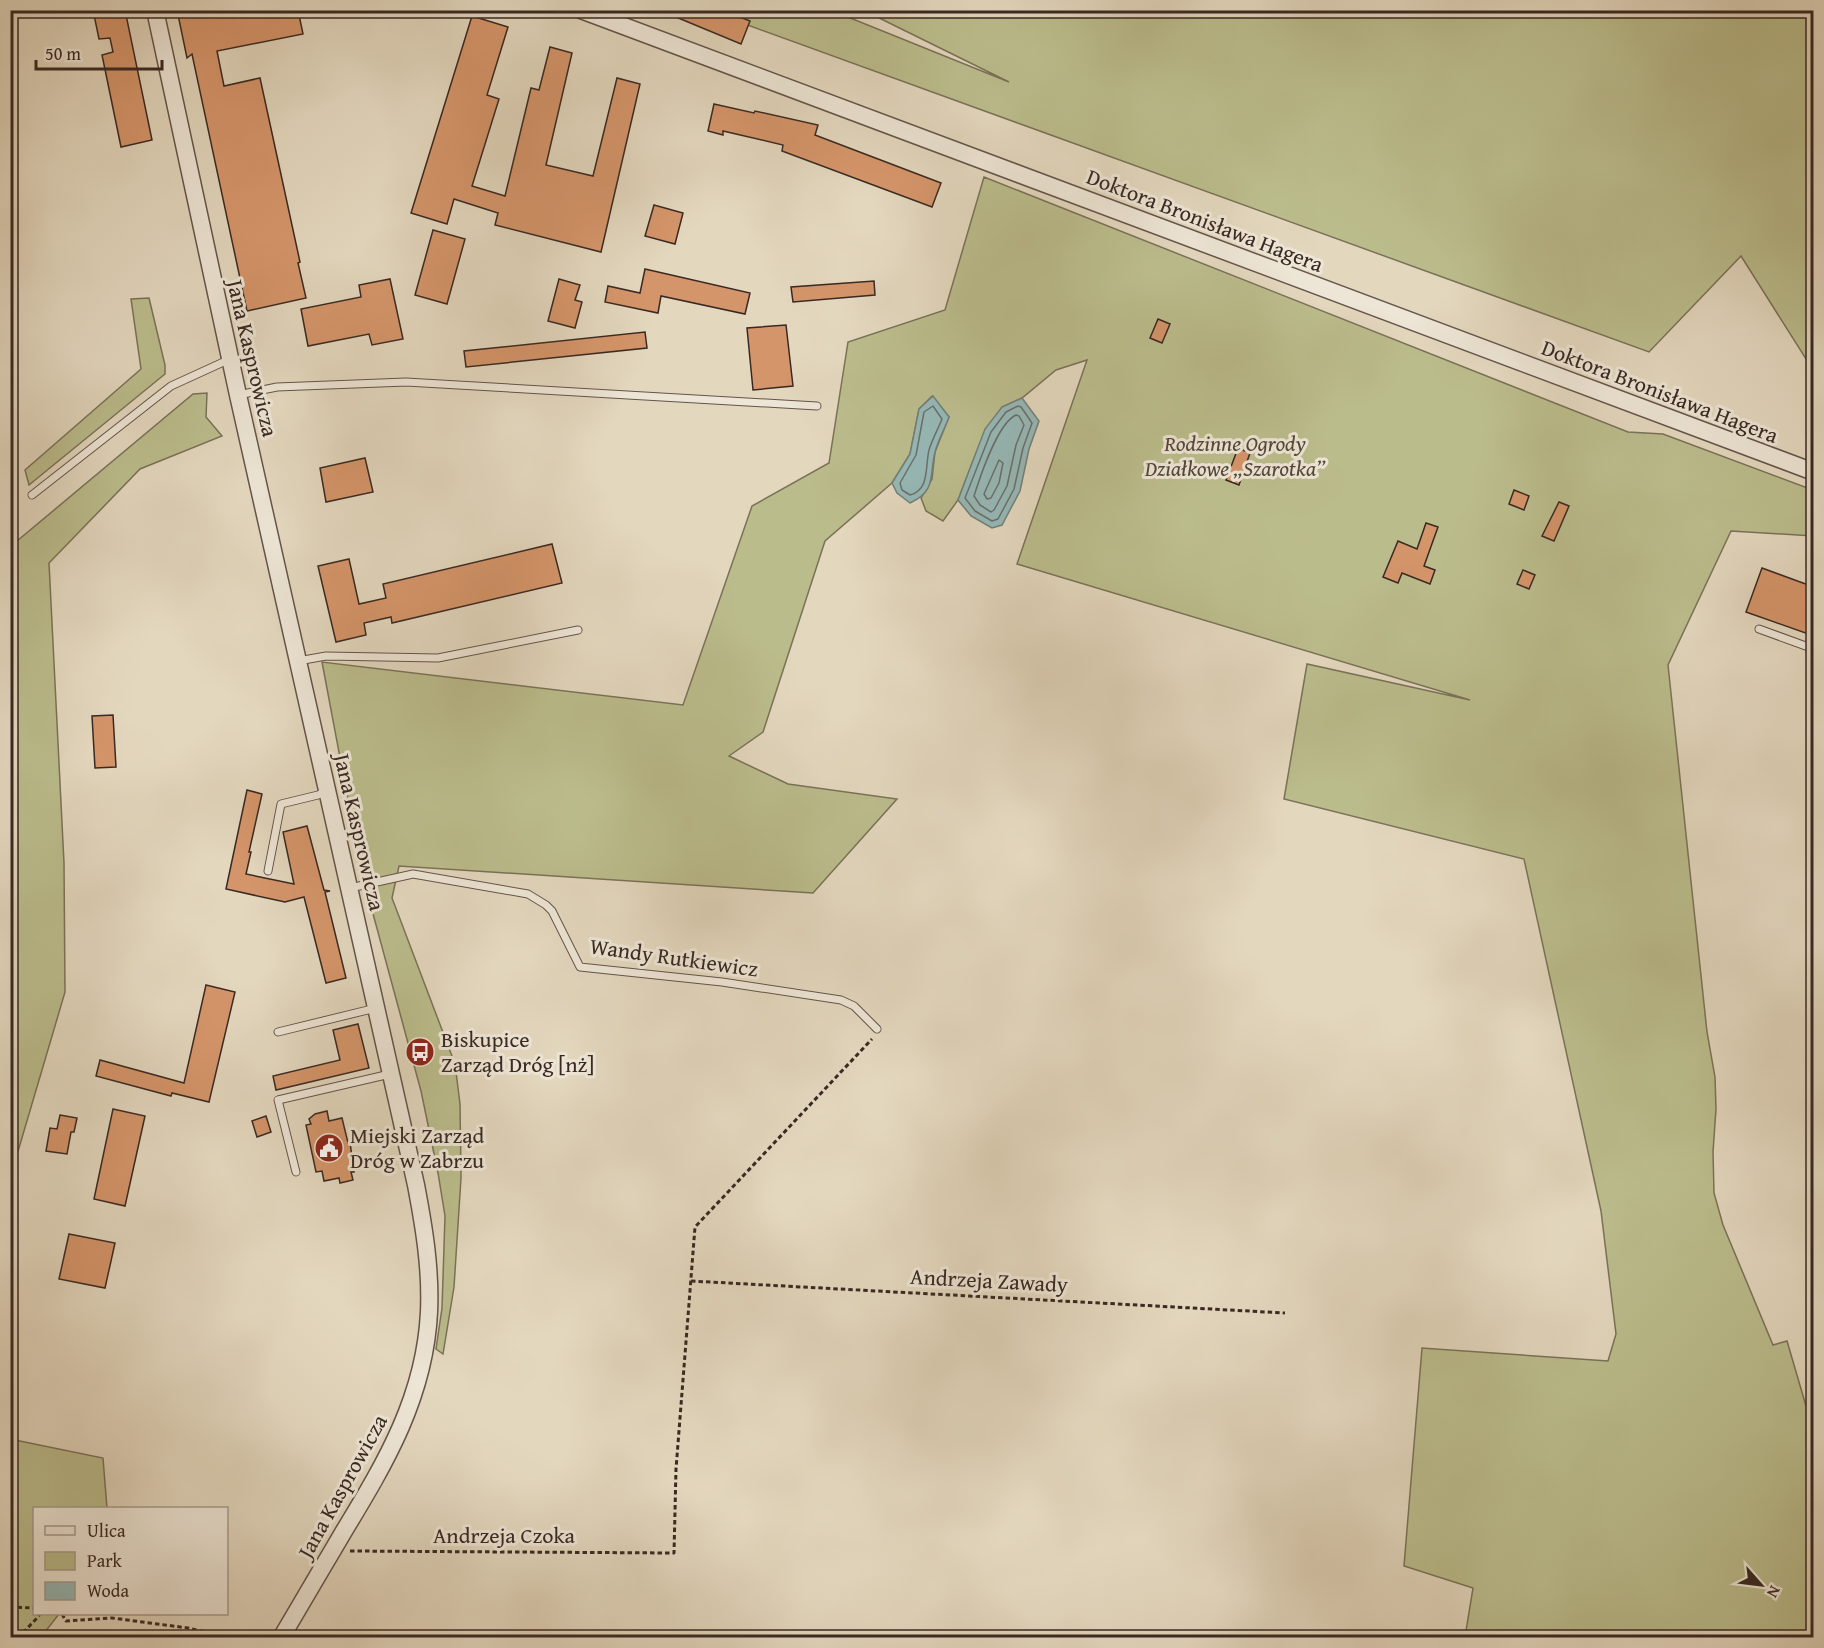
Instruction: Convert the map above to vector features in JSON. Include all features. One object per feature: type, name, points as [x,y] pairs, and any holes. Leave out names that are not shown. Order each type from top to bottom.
[{"type":"street","name":"Jana Kasprowicza","points":[[155,10],[238,395],[416,1185],[425,1236],[429,1280],[429,1312],[425,1345],[419,1379],[406,1416],[390,1452],[281,1638]]},
{"type":"street","name":"Doktora Bronisława Hagera","points":[[581,10],[1814,472]]},
{"type":"lane","points":[[32,495],[171,386],[230,358]]},
{"type":"lane","points":[[238,395],[277,387],[406,382],[817,406]]},
{"type":"lane","points":[[1759,629],[1814,649]]},
{"type":"lane","points":[[298,661],[326,656],[438,658],[578,630]]},
{"type":"lane","points":[[268,871],[281,804],[327,791]]},
{"type":"lane","name":"Wandy Rutkiewicz","points":[[350,888],[413,874],[528,894],[552,911],[580,967],[722,982],[841,1000],[854,1006],[877,1029]]},
{"type":"lane","points":[[278,1032],[376,1008]]},
{"type":"lane","points":[[296,1172],[278,1100],[390,1074]]},
{"type":"path","points":[[691,1281],[695,1227],[872,1039],[877,1029]]},
{"type":"path","name":"Andrzeja Zawady","points":[[691,1281],[1285,1313]]},
{"type":"path","name":"Andrzeja Czoka","points":[[333,1551],[674,1553],[676,1469],[691,1281]]},
{"type":"path","points":[[10,1607],[33,1608]]},
{"type":"path","points":[[18,1638],[39,1615]]},
{"type":"path","points":[[63,1615],[66,1621],[111,1618],[188,1628],[232,1638]]},
{"type":"green space","points":[[709,11],[833,11],[1009,82],[865,11],[1813,11],[1813,370],[1741,256],[1649,352]]},
{"type":"green space","name":"Rodzinne Ogrody Działkowe „Szarotka”","points":[[984,177],[1628,432],[1663,434],[1813,490],[1813,536],[1731,531],[1668,665],[1707,1032],[1715,1077],[1714,1193],[1723,1225],[1773,1345],[1787,1341],[1806,1406],[1813,1419],[1813,1637],[1465,1637],[1473,1588],[1404,1566],[1422,1348],[1608,1361],[1616,1334],[1601,1211],[1524,859],[1284,799],[1307,664],[1470,700],[1017,564],[1087,360],[1056,370],[1022,398],[1002,407],[976,453],[958,500],[943,521],[926,511],[921,498],[932,479],[935,452],[949,417],[932,396],[919,409],[910,454],[892,483],[825,541],[763,732],[729,756],[788,784],[897,799],[813,893],[399,866],[392,898],[455,1064],[460,1104],[461,1178],[454,1287],[443,1354],[436,1349],[442,1308],[445,1216],[438,1173],[421,1091],[372,910],[355,837],[322,662],[683,705],[752,506],[829,463],[848,342],[945,310]]},
{"type":"green space","points":[[149,298],[165,365],[165,374],[29,485],[25,470],[141,369],[131,299]]},
{"type":"green space","points":[[207,393],[206,417],[222,436],[140,469],[49,563],[64,863],[65,992],[11,1175],[11,546],[193,394]]},
{"type":"green space","points":[[10,1439],[103,1458],[107,1507],[33,1507],[33,1615],[58,1615],[41,1637],[11,1637]]},
{"type":"water","points":[[933,396],[949,417],[936,448],[928,488],[919,498],[910,503],[897,493],[892,483],[910,454],[919,409]]},
{"type":"water","points":[[1022,398],[1039,421],[1029,449],[1020,491],[1002,525],[992,528],[971,516],[958,500],[985,429],[1002,407]]},
{"type":"building","points":[[93,10],[125,10],[152,140],[121,147],[102,55],[113,52],[110,38],[99,39]]},
{"type":"building","points":[[177,10],[298,10],[303,34],[217,51],[224,86],[260,78],[306,298],[247,311],[192,54],[187,58]]},
{"type":"building","points":[[659,10],[722,10],[750,21],[741,44]]},
{"type":"building","points":[[472,16],[508,27],[487,95],[499,99],[472,186],[505,196],[531,88],[539,90],[550,47],[572,53],[546,165],[593,176],[617,78],[640,84],[601,252],[495,225],[498,213],[454,199],[447,224],[411,213]]},
{"type":"building","points":[[714,104],[818,125],[815,135],[941,183],[932,207],[782,151],[783,145],[723,131],[723,135],[708,131]]},
{"type":"building","points":[[654,205],[683,213],[675,244],[645,236]]},
{"type":"building","points":[[433,230],[465,239],[447,304],[415,295]]},
{"type":"building","points":[[645,269],[750,293],[745,314],[661,296],[658,313],[605,302],[608,286],[640,293]]},
{"type":"building","points":[[390,279],[403,339],[372,345],[369,334],[308,346],[301,309],[361,297],[359,285]]},
{"type":"building","points":[[559,279],[580,285],[575,300],[582,302],[575,328],[548,321]]},
{"type":"building","points":[[874,281],[875,295],[793,302],[791,287]]},
{"type":"building","points":[[1158,319],[1170,324],[1162,343],[1150,338]]},
{"type":"building","points":[[786,325],[793,386],[753,390],[747,328]]},
{"type":"building","points":[[645,332],[647,348],[466,367],[464,351]]},
{"type":"building","points":[[1238,448],[1250,453],[1239,485],[1226,480]]},
{"type":"building","points":[[365,458],[373,492],[326,502],[320,468]]},
{"type":"building","points":[[1514,490],[1529,496],[1524,510],[1509,504]]},
{"type":"building","points":[[1559,502],[1569,506],[1554,541],[1542,536]]},
{"type":"building","points":[[1426,523],[1438,527],[1424,566],[1435,570],[1430,584],[1402,573],[1398,583],[1383,577],[1398,541],[1417,549]]},
{"type":"building","points":[[552,544],[562,583],[392,623],[391,617],[364,623],[366,635],[336,642],[318,566],[349,559],[359,604],[386,598],[383,584]]},
{"type":"building","points":[[1762,568],[1814,587],[1814,636],[1746,612]]},
{"type":"building","points":[[1523,570],[1535,575],[1529,589],[1517,584]]},
{"type":"building","points":[[113,715],[116,767],[95,768],[92,716]]},
{"type":"building","points":[[247,790],[262,794],[246,874],[294,884],[283,832],[307,826],[324,890],[330,891],[325,892],[346,978],[326,983],[304,897],[285,902],[226,889]]},
{"type":"building","points":[[206,985],[235,992],[209,1102],[172,1093],[171,1096],[96,1076],[100,1060],[184,1083]]},
{"type":"building","points":[[358,1024],[369,1068],[276,1090],[273,1076],[340,1060],[333,1030]]},
{"type":"building","points":[[113,1109],[145,1116],[125,1206],[94,1199]]},
{"type":"building","points":[[327,1111],[329,1121],[342,1118],[348,1143],[350,1142],[353,1180],[340,1183],[339,1178],[324,1181],[322,1171],[316,1172],[306,1125],[311,1124],[309,1119],[315,1114]]},
{"type":"building","points":[[60,1115],[77,1118],[74,1132],[71,1132],[67,1154],[46,1151],[50,1128],[57,1129]]},
{"type":"building","points":[[266,1116],[271,1132],[257,1137],[252,1121]]},
{"type":"building","points":[[69,1234],[115,1243],[105,1288],[59,1279]]},
{"type":"place","name":"Biskupice Zarząd Dróg [nż]","points":[[420,1052]]},
{"type":"place","name":"Miejski Zarząd Dróg w Zabrzu","points":[[329,1148]]}]
